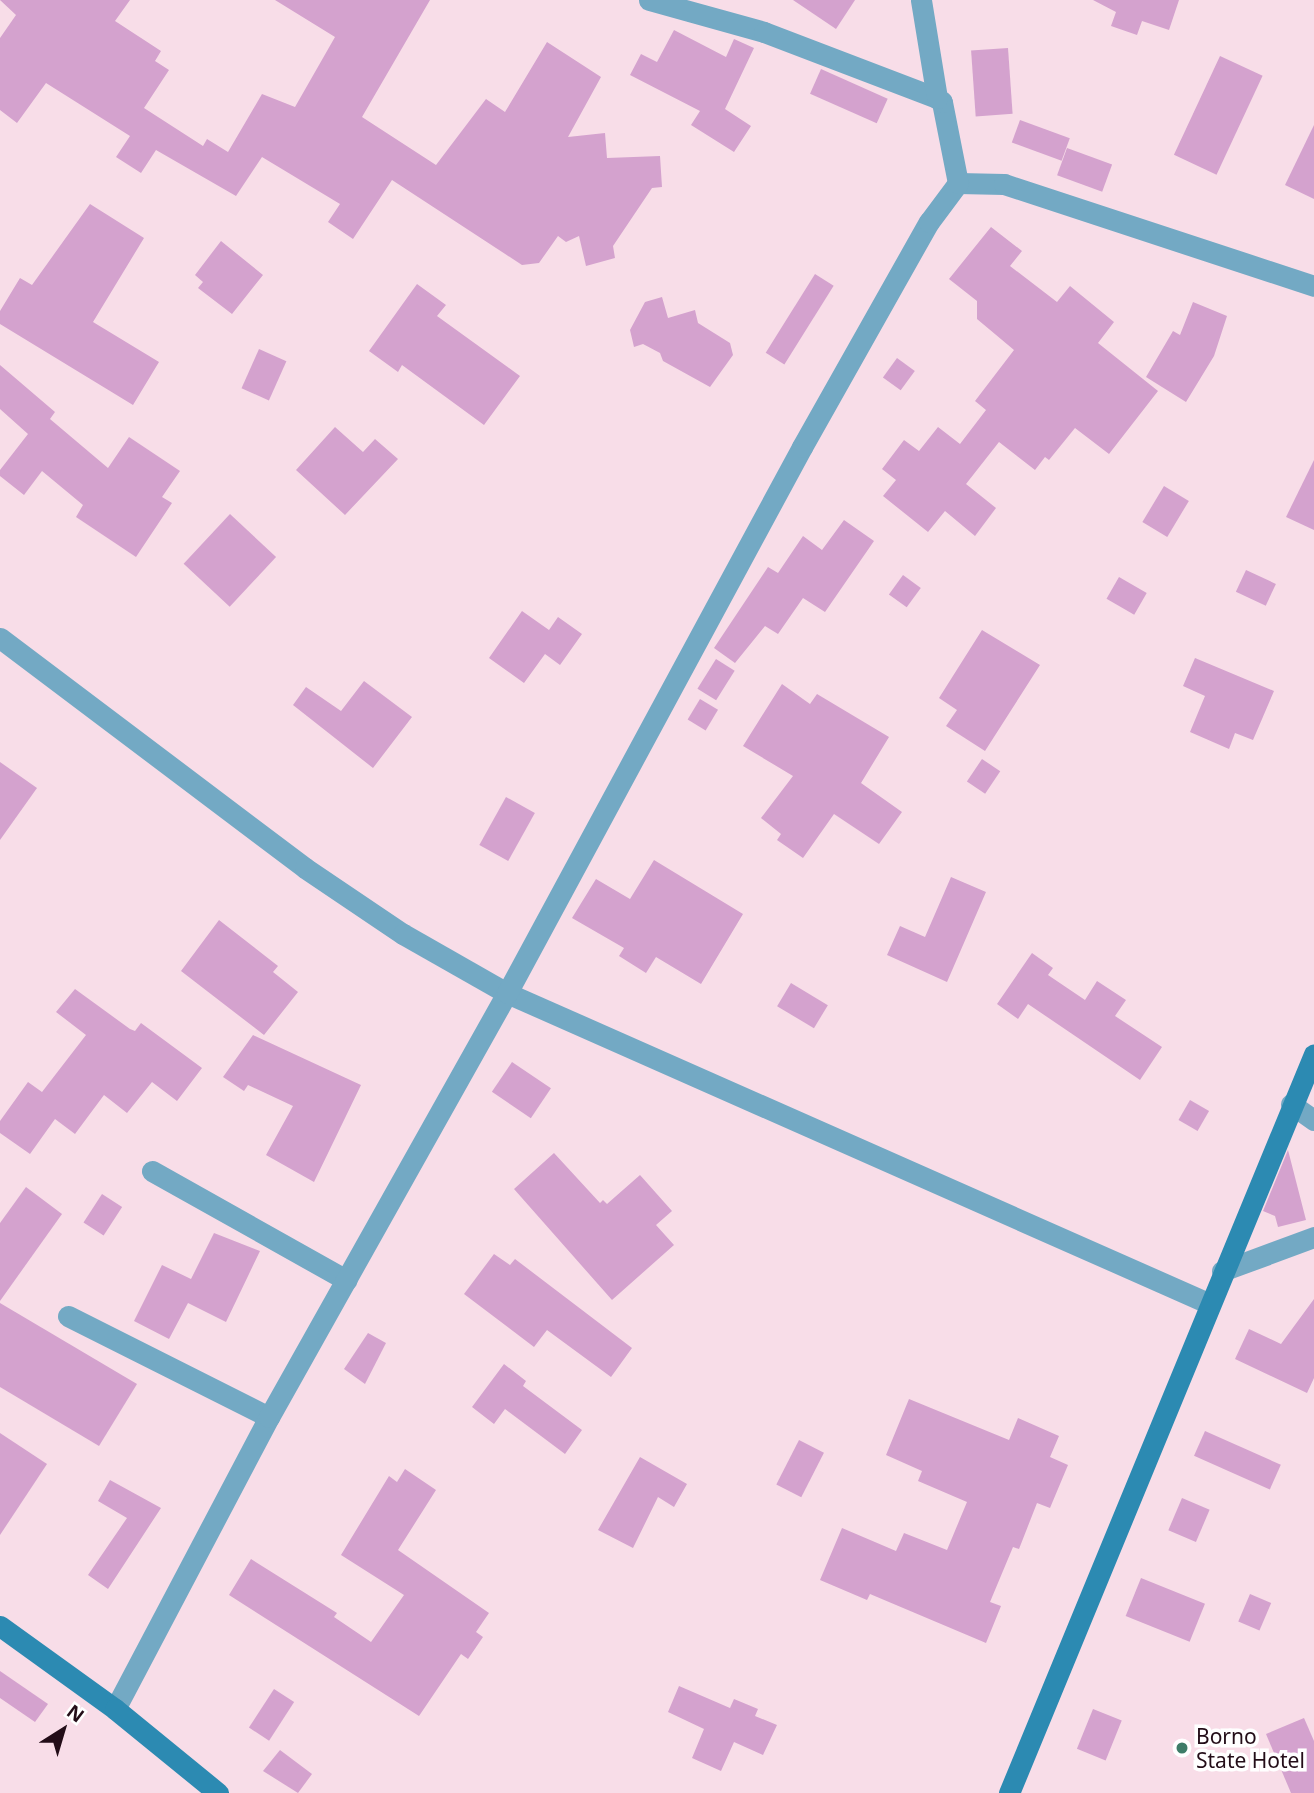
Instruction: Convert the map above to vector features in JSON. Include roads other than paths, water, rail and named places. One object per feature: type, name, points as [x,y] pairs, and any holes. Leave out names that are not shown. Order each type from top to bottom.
[{"type":"street","points":[[115,1709],[269,1417],[507,993],[802,447],[929,222],[958,183],[942,102],[937,98],[764,32],[649,0]]},
{"type":"street","points":[[921,0],[937,98]]},
{"type":"street","points":[[958,183],[1004,184],[1314,286]]},
{"type":"street","points":[[0,638],[306,868],[403,934],[507,993],[1208,1303]]},
{"type":"street","points":[[1009,1793],[1208,1303],[1314,1054]]},
{"type":"street","points":[[1292,1104],[1314,1120]]},
{"type":"street","points":[[152,1171],[346,1280]]},
{"type":"street","points":[[1222,1271],[1314,1237]]},
{"type":"street","points":[[68,1316],[269,1417]]},
{"type":"street","points":[[0,1626],[115,1709],[218,1793]]},
{"type":"place","name":"Borno State Hotel","points":[[1182,1748]]}]
